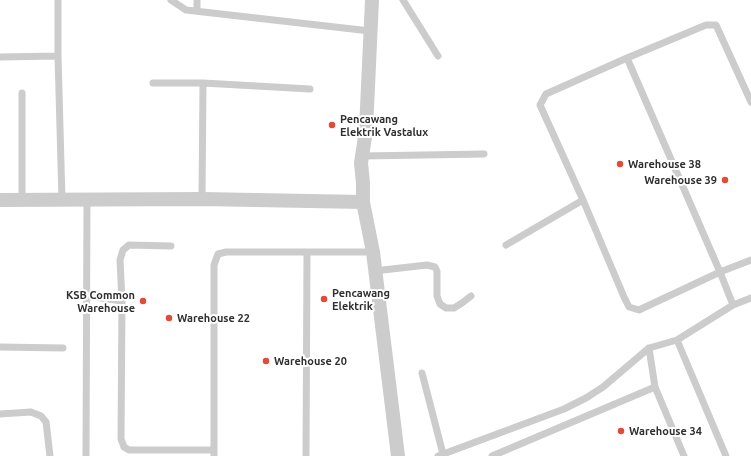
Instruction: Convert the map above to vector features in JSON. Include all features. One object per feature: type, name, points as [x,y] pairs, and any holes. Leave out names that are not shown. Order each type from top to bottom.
[{"type":"street","points":[[372,0],[366,130],[361,163],[364,183],[363,202],[373,252],[374,271],[398,456]]},
{"type":"street","points":[[0,200],[202,199],[363,202]]},
{"type":"lane","points":[[58,0],[62,200]]},
{"type":"lane","points":[[171,0],[186,10],[370,31]]},
{"type":"lane","points":[[197,0],[197,11]]},
{"type":"lane","points":[[403,0],[438,56]]},
{"type":"lane","points":[[751,102],[716,25],[706,25],[626,58],[546,94],[540,105],[629,307],[639,310],[720,272],[751,260]]},
{"type":"lane","points":[[0,57],[58,56]]},
{"type":"lane","points":[[626,58],[733,305]]},
{"type":"lane","points":[[153,83],[310,88]]},
{"type":"lane","points":[[202,199],[203,84]]},
{"type":"lane","points":[[22,93],[22,200]]},
{"type":"lane","points":[[362,156],[484,154]]},
{"type":"lane","points":[[86,456],[87,200]]},
{"type":"lane","points":[[506,245],[583,200]]},
{"type":"lane","points":[[171,246],[129,245],[122,250],[120,260],[122,301],[121,439],[124,447],[129,450],[214,453],[214,265],[218,254],[226,252],[373,252]]},
{"type":"lane","points":[[306,456],[307,252]]},
{"type":"lane","points":[[374,271],[428,265],[435,267],[437,270],[437,296],[440,304],[446,308],[454,308],[471,296]]},
{"type":"lane","points":[[87,296],[122,301]]},
{"type":"lane","points":[[422,373],[441,455],[564,409],[586,398],[603,387],[649,348],[677,340],[733,305],[751,298]]},
{"type":"lane","points":[[677,340],[726,456]]},
{"type":"lane","points":[[0,347],[63,348]]},
{"type":"lane","points":[[649,348],[655,387],[684,456]]},
{"type":"lane","points":[[492,456],[655,387]]},
{"type":"lane","points":[[0,414],[31,412],[41,416],[46,422],[50,456]]},
{"type":"place","name":"Pencawang Elektrik Vastalux","points":[[332,125]]},
{"type":"place","name":"Warehouse 38","points":[[620,164]]},
{"type":"place","name":"Warehouse 39","points":[[725,180]]},
{"type":"place","name":"Pencawang Elektrik","points":[[324,299]]},
{"type":"place","name":"KSB Common Warehouse","points":[[143,301]]},
{"type":"place","name":"Warehouse 22","points":[[169,318]]},
{"type":"place","name":"Warehouse 20","points":[[266,361]]},
{"type":"place","name":"Warehouse 34","points":[[621,431]]}]
